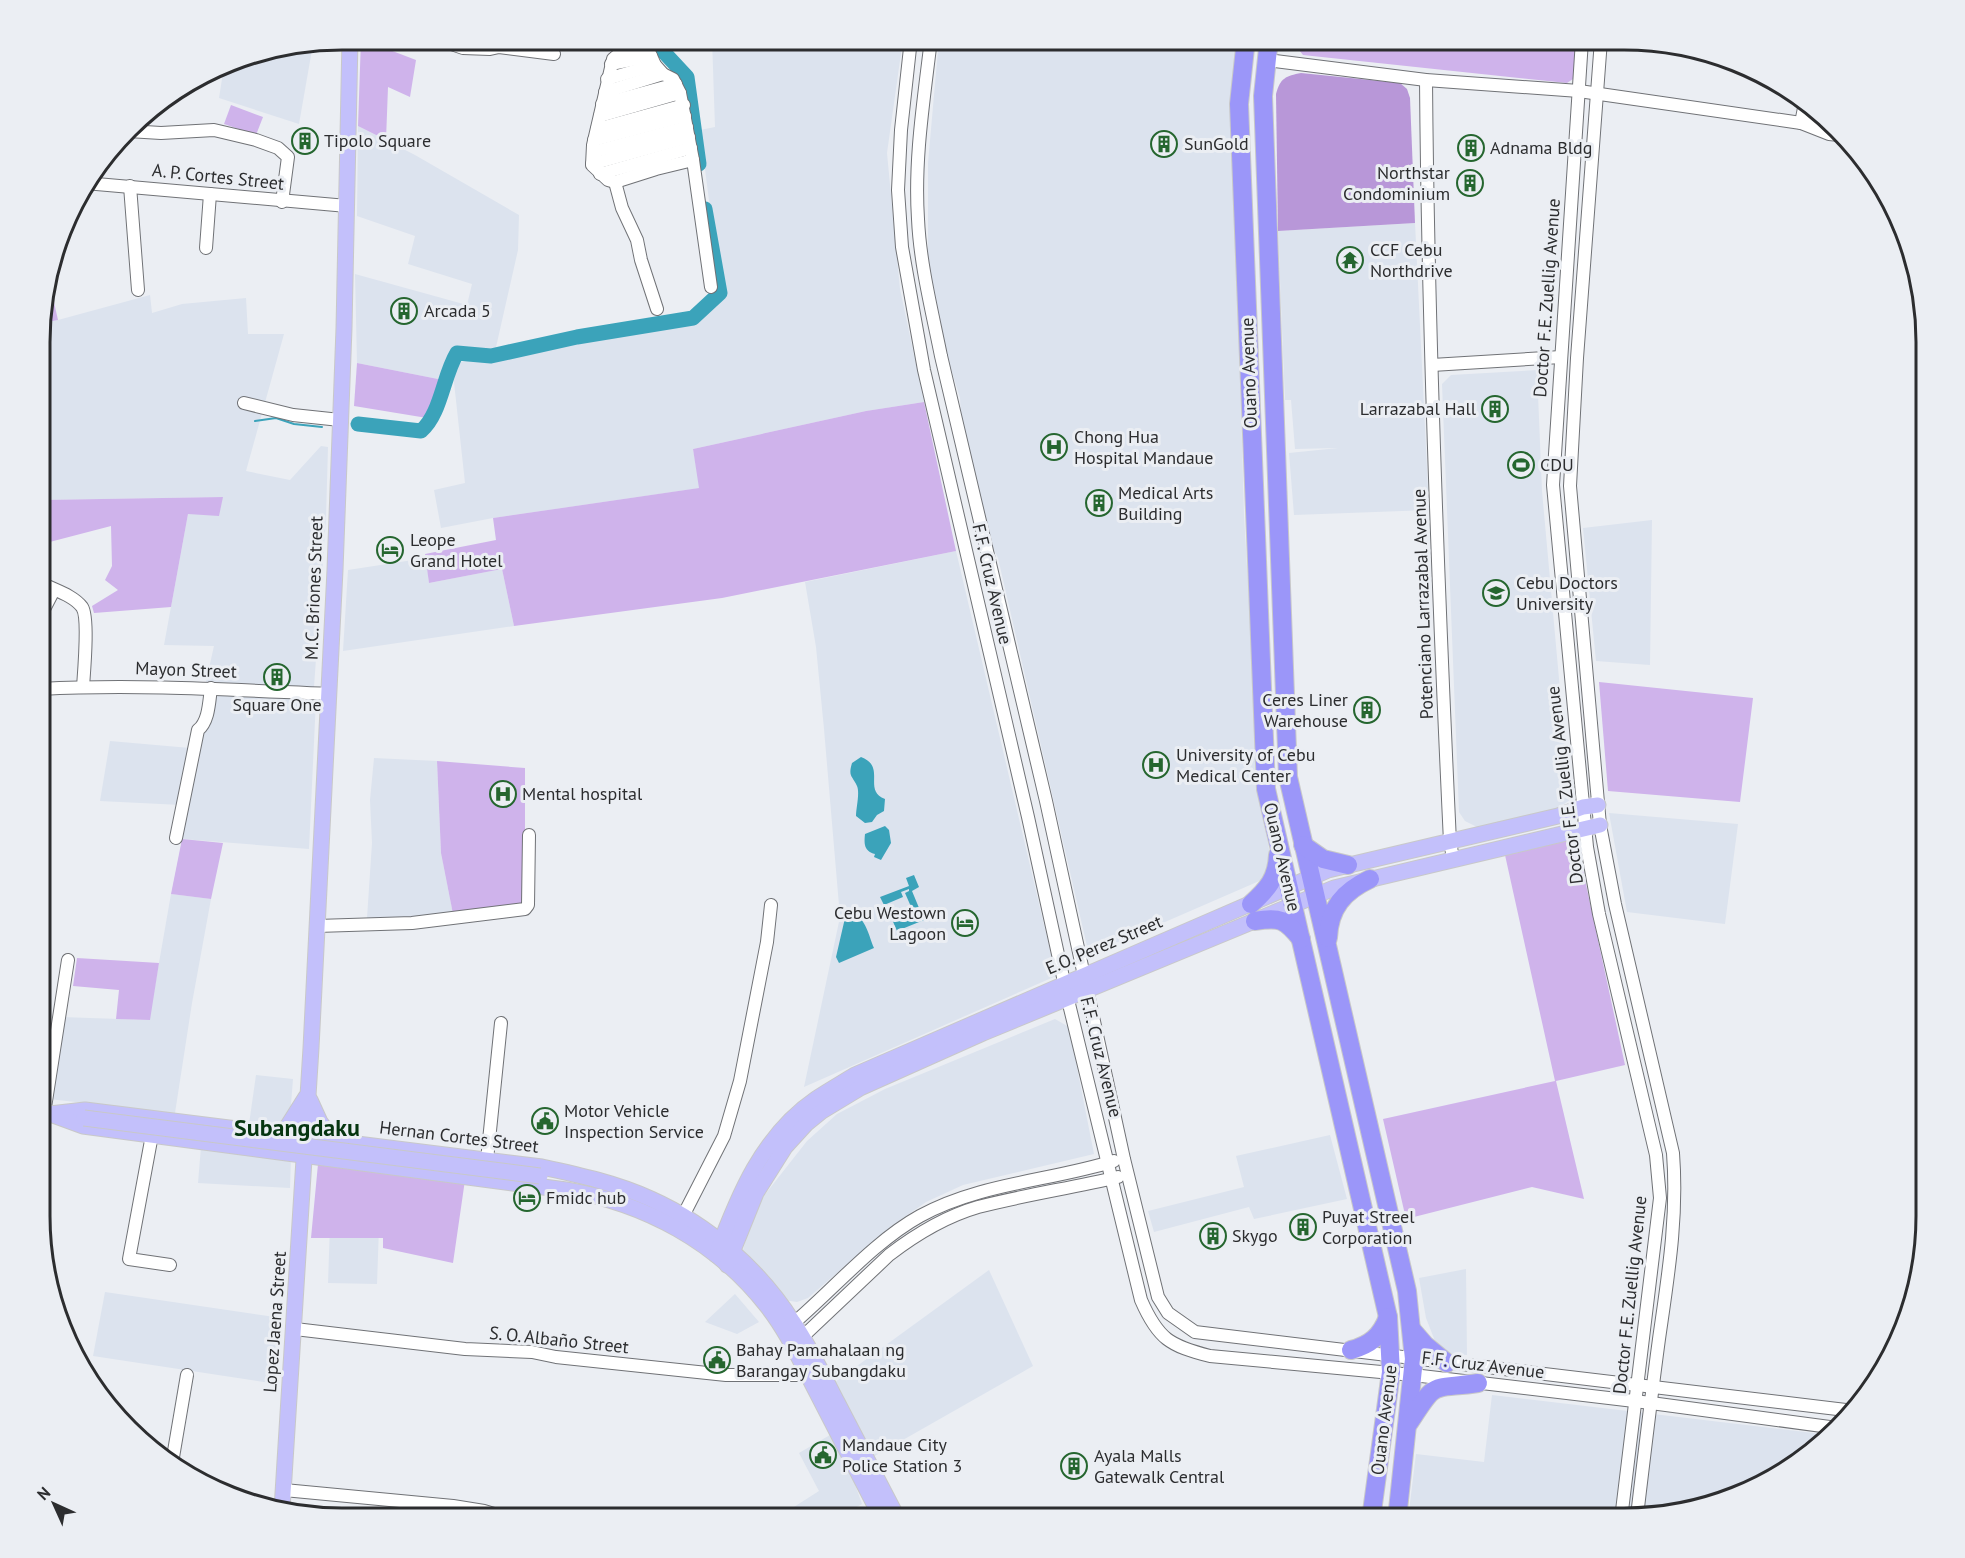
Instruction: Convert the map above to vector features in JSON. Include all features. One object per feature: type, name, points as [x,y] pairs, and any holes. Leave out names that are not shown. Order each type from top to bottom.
[{"type":"highway","name":"Ouano Avenue","points":[[1245,50],[1239,104],[1266,789],[1388,1317],[1391,1364],[1372,1508]]},
{"type":"highway","name":"Ouano Avenue","points":[[1268,50],[1263,96],[1288,777],[1404,1275],[1412,1330],[1413,1367],[1397,1508]]},
{"type":"highway","points":[[1257,562],[1280,560]]},
{"type":"highway","points":[[1277,838],[1278,863],[1275,876],[1253,912],[1282,920],[1301,939]]},
{"type":"highway","points":[[1303,844],[1323,859],[1348,865]]},
{"type":"highway","points":[[1329,955],[1329,924],[1334,909],[1349,891],[1370,879]]},
{"type":"highway","points":[[1351,1350],[1370,1343],[1384,1327],[1388,1317]]},
{"type":"highway","points":[[1412,1330],[1425,1345],[1447,1363]]},
{"type":"highway","points":[[1407,1427],[1427,1395],[1437,1387],[1478,1383]]},
{"type":"main road","name":"M.C. Briones Street","points":[[306,1137],[329,694],[347,207],[350,50]]},
{"type":"main road","name":"E.O. Perez Street","points":[[724,1253],[742,1189],[773,1140],[796,1115],[814,1100],[855,1075],[888,1068],[1068,1000],[1253,912],[1289,887],[1328,870],[1558,816],[1591,806]]},
{"type":"main road","name":"E.O. Perez Street","points":[[888,1068],[1085,974],[1253,912],[1293,905],[1334,888],[1453,858],[1600,825]]},
{"type":"main road","points":[[282,1134],[308,1094]]},
{"type":"main road","points":[[308,1094],[320,1122],[334,1141]]},
{"type":"main road","name":"Hernan Cortes Street","points":[[50,1113],[85,1110],[542,1167],[610,1191],[724,1253]]},
{"type":"main road","name":"Hernan Cortes Street","points":[[50,1114],[540,1176],[582,1184],[651,1199],[683,1216],[724,1253]]},
{"type":"main road","name":"Hernan Cortes Street","points":[[50,1115],[83,1126],[539,1185],[610,1191]]},
{"type":"main road","name":"Lopez Jaena Street","points":[[283,1503],[306,1137]]},
{"type":"main road","points":[[724,1253],[765,1284],[892,1508]]},
{"type":"main road","points":[[812,1369],[877,1508]]},
{"type":"street","points":[[523,50],[554,54]]},
{"type":"street","name":"F.F. Cruz Avenue","points":[[910,50],[901,130],[899,176],[902,247],[924,370],[1064,984],[1141,1300],[1151,1322],[1165,1339],[1183,1349],[1210,1356],[1391,1364],[1478,1383],[1826,1427]]},
{"type":"street","name":"F.F. Cruz Avenue","points":[[930,50],[917,175],[918,221],[930,304],[1089,990],[1124,1159],[1158,1297],[1168,1313],[1195,1332],[1351,1350],[1391,1364]]},
{"type":"street","name":"Doctor F.E. Zuellig Avenue","points":[[1581,50],[1553,485],[1591,806],[1600,825],[1615,904],[1673,1153],[1676,1206],[1638,1508]]},
{"type":"street","name":"Doctor F.E. Zuellig Avenue","points":[[1600,50],[1577,358],[1570,486],[1591,806],[1584,829],[1599,914],[1656,1155],[1660,1198],[1622,1508]]},
{"type":"street","points":[[654,51],[618,54],[611,64],[595,152],[615,183],[622,208],[637,240],[657,309]]},
{"type":"street","points":[[603,98],[654,51]]},
{"type":"street","points":[[654,51],[673,79],[686,121],[711,287]]},
{"type":"street","points":[[1267,60],[1426,80],[1579,91],[1801,123],[1823,128]]},
{"type":"street","name":"Potenciano Larrazabal Avenue","points":[[1426,80],[1427,239],[1450,842],[1453,858]]},
{"type":"street","points":[[603,98],[686,121]]},
{"type":"street","points":[[603,98],[645,138]]},
{"type":"street","points":[[1801,123],[1803,112]]},
{"type":"street","points":[[1801,123],[1814,120]]},
{"type":"street","points":[[595,152],[645,138],[686,121]]},
{"type":"street","points":[[595,152],[645,138],[686,121]]},
{"type":"street","points":[[595,152],[645,138],[686,121]]},
{"type":"street","points":[[615,183],[645,138],[686,121]]},
{"type":"street","points":[[139,131],[161,133],[214,130],[278,148],[288,157],[282,202]]},
{"type":"street","name":"A. P. Cortes Street","points":[[96,184],[347,207]]},
{"type":"street","points":[[130,186],[138,290]]},
{"type":"street","points":[[206,248],[210,194]]},
{"type":"street","points":[[1432,365],[1561,357]]},
{"type":"street","points":[[244,403],[293,415],[340,420]]},
{"type":"street","points":[[50,588],[76,601],[83,609],[86,620],[83,687]]},
{"type":"street","points":[[50,598],[54,590]]},
{"type":"street","name":"Mayon Street","points":[[50,688],[211,688],[329,694]]},
{"type":"street","points":[[176,838],[198,730],[203,726],[206,717],[211,688]]},
{"type":"street","points":[[317,926],[412,923],[525,909],[528,905],[529,835]]},
{"type":"street","points":[[683,1216],[724,1136],[740,1082],[765,954],[771,904]]},
{"type":"street","points":[[50,1080],[68,960]]},
{"type":"street","points":[[487,1160],[501,1023]]},
{"type":"street","points":[[152,1135],[129,1259],[170,1265]]},
{"type":"street","points":[[789,1327],[881,1244],[919,1216],[973,1193],[1124,1159]]},
{"type":"street","points":[[797,1342],[889,1255],[949,1219],[977,1208],[1128,1174]]},
{"type":"street","name":"S. O. Albaño Street","points":[[295,1329],[465,1349],[532,1353],[726,1375],[797,1375],[812,1369]]},
{"type":"street","name":"F.F. Cruz Avenue","points":[[1413,1367],[1447,1363],[1842,1410]]},
{"type":"street","points":[[173,1455],[187,1376]]},
{"type":"street","points":[[284,1490],[421,1508]]},
{"type":"shaded area","points":[[361,50],[390,50],[416,60],[410,97],[388,87],[386,140],[358,126]]},
{"type":"shaded area","points":[[712,50],[901,50],[887,153],[900,289],[924,402],[866,411],[693,449],[700,488],[493,518],[441,528],[434,490],[465,483],[452,364],[491,356],[452,352],[443,380],[357,363],[355,274],[467,305],[472,284],[408,264],[415,236],[357,216],[358,126],[415,155],[519,215],[518,250],[494,356],[692,321],[721,294],[700,130],[715,127]]},
{"type":"shaded area","points":[[938,50],[1238,50],[1236,216],[1244,515],[1260,792],[1273,875],[1089,955],[998,558],[991,544],[961,418],[960,398],[948,359],[928,261],[928,163]]},
{"type":"shaded area","points":[[1299,50],[1578,50],[1576,77],[1567,83],[1303,55]]},
{"type":"shaded area","points":[[312,51],[299,124],[219,98],[223,75],[266,59]]},
{"type":"shaded area","points":[[1301,73],[1400,83],[1407,89],[1410,98],[1415,223],[1278,231],[1276,94],[1279,84],[1284,79]]},
{"type":"shaded area","points":[[231,105],[263,117],[256,135],[224,124]]},
{"type":"shaded area","points":[[1415,223],[1429,510],[1294,515],[1289,453],[1338,448],[1295,449],[1291,400],[1285,400],[1278,231]]},
{"type":"shaded area","points":[[150,295],[152,313],[182,304],[246,298],[248,334],[284,334],[246,471],[290,480],[321,446],[328,447],[326,518],[314,687],[206,682],[214,646],[164,645],[188,514],[223,497],[50,500],[50,322]]},
{"type":"shaded area","points":[[53,297],[58,320],[50,321]]},
{"type":"shaded area","points":[[357,363],[443,380],[427,418],[354,406]]},
{"type":"shaded area","points":[[1537,370],[1542,491],[1570,800],[1554,811],[1477,827],[1465,821],[1459,812],[1442,384],[1451,375]]},
{"type":"shaded area","points":[[924,402],[956,551],[722,598],[514,626],[502,569],[429,583],[425,554],[496,540],[493,518],[699,488],[693,449],[866,411]]},
{"type":"shaded area","points":[[223,497],[219,516],[188,514],[171,607],[94,613],[92,606],[118,590],[105,580],[112,566],[111,526],[50,542],[50,500]]},
{"type":"shaded area","points":[[1652,520],[1650,665],[1596,661],[1583,528]]},
{"type":"shaded area","points":[[956,551],[1056,976],[804,1087],[840,917],[816,647],[805,582]]},
{"type":"shaded area","points":[[426,558],[429,583],[502,569],[514,626],[343,651],[348,570]]},
{"type":"shaded area","points":[[1599,682],[1753,698],[1740,802],[1608,791]]},
{"type":"shaded area","points":[[206,693],[316,699],[309,849],[182,839]]},
{"type":"shaded area","points":[[110,741],[190,748],[181,805],[100,801]]},
{"type":"shaded area","points":[[374,758],[437,761],[441,853],[453,914],[413,919],[367,918],[372,843],[370,800]]},
{"type":"shaded area","points":[[437,761],[525,768],[525,899],[520,907],[453,914],[441,853]]},
{"type":"shaded area","points":[[1609,813],[1738,824],[1725,924],[1627,912]]},
{"type":"shaded area","points":[[182,839],[223,843],[211,899],[171,894]]},
{"type":"shaded area","points":[[1564,841],[1577,843],[1625,1065],[1556,1081],[1584,1199],[1532,1187],[1406,1219],[1383,1119],[1555,1081],[1505,855]]},
{"type":"shaded area","points":[[171,894],[211,899],[175,1113],[50,1099],[61,1017],[149,1020]]},
{"type":"shaded area","points":[[77,958],[159,963],[150,1020],[116,1019],[119,990],[73,986]]},
{"type":"shaded area","points":[[1055,1019],[1069,1027],[1094,1154],[963,1185],[926,1202],[889,1228],[808,1298],[797,1302],[784,1300],[742,1253],[756,1206],[807,1141],[837,1114],[885,1089]]},
{"type":"shaded area","points":[[256,1075],[293,1079],[290,1117],[280,1127],[249,1124]]},
{"type":"shaded area","points":[[1330,1135],[1347,1199],[1254,1219],[1249,1207],[1154,1232],[1148,1211],[1244,1187],[1236,1156]]},
{"type":"shaded area","points":[[201,1147],[291,1157],[290,1188],[198,1183]]},
{"type":"shaded area","points":[[318,1164],[465,1180],[453,1263],[383,1248],[383,1238],[311,1238]]},
{"type":"shaded area","points":[[331,1197],[380,1199],[377,1284],[328,1283]]},
{"type":"shaded area","points":[[1466,1269],[1467,1355],[1449,1354],[1435,1341],[1426,1318],[1419,1278]]},
{"type":"shaded area","points":[[989,1270],[1033,1366],[873,1457],[835,1382]]},
{"type":"shaded area","points":[[105,1292],[282,1318],[277,1384],[93,1356]]},
{"type":"shaded area","points":[[735,1294],[759,1322],[737,1334],[705,1322]]},
{"type":"shaded area","points":[[1492,1395],[1819,1434],[1786,1459],[1753,1478],[1717,1493],[1681,1503],[1643,1508],[1409,1508],[1416,1454],[1484,1462]]},
{"type":"shaded area","points":[[830,1435],[851,1473],[862,1504],[855,1508],[792,1508],[819,1491],[799,1453]]},
{"type":"water","points":[[861,757],[869,761],[874,772],[875,790],[885,799],[884,811],[872,822],[865,823],[856,816],[858,789],[851,774],[852,763]]},
{"type":"water","points":[[885,826],[889,830],[891,843],[881,860],[874,857],[875,854],[867,849],[865,834]]},
{"type":"water","points":[[914,875],[919,887],[912,891],[924,920],[897,931],[888,910],[894,907],[899,920],[907,917],[905,912],[912,909],[905,893],[909,889],[901,892],[903,897],[884,905],[880,897],[909,886],[906,878]]},
{"type":"water","points":[[853,915],[864,923],[874,948],[839,963],[836,957],[845,918]]},
{"type":"waterway","points":[[662,50],[687,77],[699,164]]},
{"type":"waterway","points":[[358,424],[421,431],[433,415],[457,353],[491,356],[577,337],[693,318],[720,293],[705,209]]},
{"type":"waterway","points":[[255,421],[276,418],[294,424],[322,427]]},
{"type":"place","name":"Tipolo Square","points":[[305,141]]},
{"type":"place","name":"SunGold","points":[[1164,144]]},
{"type":"place","name":"Adnama Bldg","points":[[1471,148]]},
{"type":"place","name":"Northstar Condominium","points":[[1470,183]]},
{"type":"place","name":"CCF Cebu Northdrive","points":[[1350,260]]},
{"type":"place","name":"Arcada 5","points":[[404,311]]},
{"type":"place","name":"Larrazabal Hall","points":[[1495,409]]},
{"type":"place","name":"Chong Hua Hospital Mandaue","points":[[1054,447]]},
{"type":"place","name":"CDU","points":[[1521,465]]},
{"type":"place","name":"Medical Arts Building","points":[[1099,503]]},
{"type":"place","name":"Leope Grand Hotel","points":[[390,550]]},
{"type":"place","name":"Cebu Doctors University","points":[[1496,593]]},
{"type":"place","name":"Square One","points":[[277,677]]},
{"type":"place","name":"Ceres Liner Warehouse","points":[[1367,710]]},
{"type":"place","name":"University of Cebu Medical Center","points":[[1156,765]]},
{"type":"place","name":"Mental hospital","points":[[503,794]]},
{"type":"place","name":"Cebu Westown Lagoon","points":[[965,923]]},
{"type":"place","name":"Motor Vehicle Inspection Service","points":[[545,1121]]},
{"type":"place","name":"Fmidc hub","points":[[527,1198]]},
{"type":"place","name":"Puyat Streel Corporation","points":[[1303,1227]]},
{"type":"place","name":"Skygo","points":[[1213,1236]]},
{"type":"place","name":"Bahay Pamahalaan ng Barangay Subangdaku","points":[[717,1360]]},
{"type":"place","name":"Mandaue City Police Station 3","points":[[823,1455]]},
{"type":"place","name":"Ayala Malls Gatewalk Central","points":[[1074,1466]]},
{"type":"district","name":"Subangdaku","points":[[297,1128]]}]
